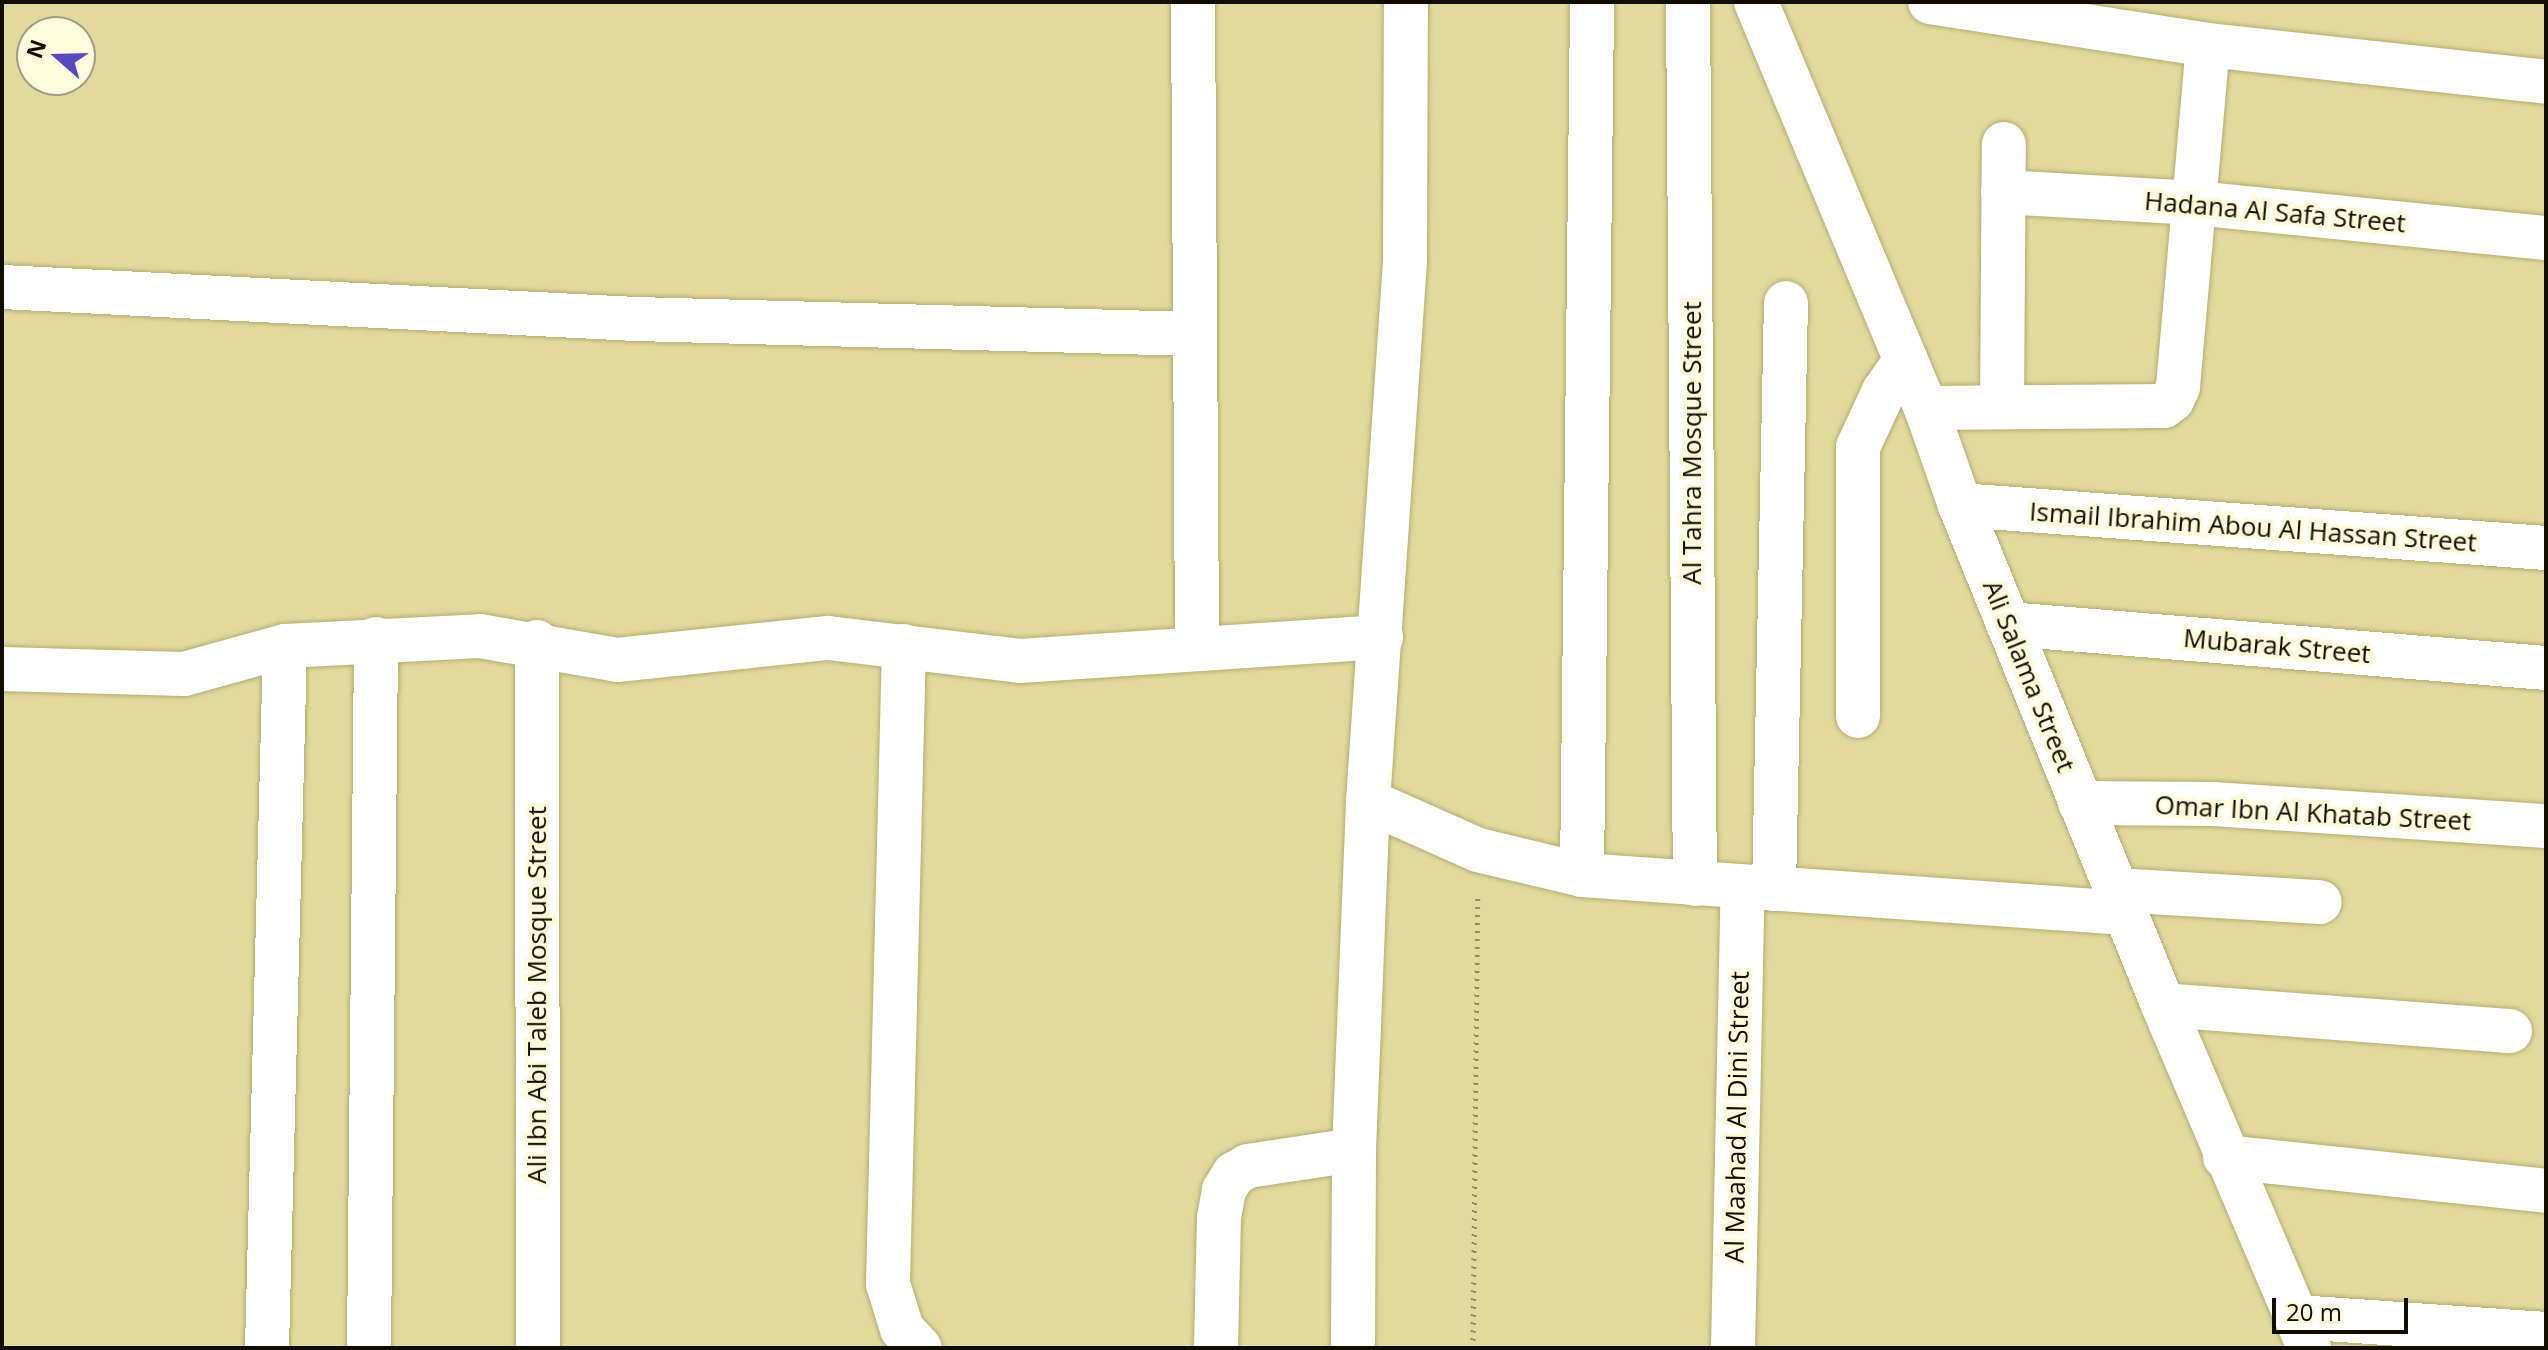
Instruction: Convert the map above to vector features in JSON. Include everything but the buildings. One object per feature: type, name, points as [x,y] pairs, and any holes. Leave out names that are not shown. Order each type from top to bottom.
[{"type":"street","points":[[1193,2],[1197,645]]},
{"type":"street","points":[[1353,1348],[1354,1150],[1368,801],[1405,261],[1406,2]]},
{"type":"street","points":[[1582,875],[1592,2]]},
{"type":"street","name":"Al Tahra Mosque Street","points":[[1688,2],[1695,884]]},
{"type":"street","name":"Ali Salama Street","points":[[1756,2],[1926,408],[1960,505],[2225,1157],[2303,1333]]},
{"type":"street","points":[[1930,2],[2208,45],[2546,82]]},
{"type":"street","points":[[1926,408],[2164,406],[2172,400],[2178,387],[2208,45]]},
{"type":"street","points":[[2002,407],[2004,144]]},
{"type":"street","name":"Hadana Al Safa Street","points":[[2003,192],[2195,203],[2546,238]]},
{"type":"street","points":[[2,287],[636,319],[1195,334]]},
{"type":"street","name":"Al Maahad Al Dini Street","points":[[1733,1348],[1786,303]]},
{"type":"street","points":[[1858,716],[1858,447],[1884,391],[1906,360]]},
{"type":"street","name":"Ismail Ibrahim Abou Al Hassan Street","points":[[1960,505],[2546,548]]},
{"type":"street","name":"Mubarak Street","points":[[2008,624],[2546,668]]},
{"type":"street","points":[[2,669],[184,674],[285,646],[480,636],[537,642],[617,660],[651,660],[804,638],[904,646],[1020,661],[1197,645],[1381,637]]},
{"type":"street","points":[[369,1348],[376,639]]},
{"type":"street","name":"Ali Ibn Abi Taleb Mosque Street","points":[[537,642],[538,1348]]},
{"type":"street","points":[[267,1348],[285,646]]},
{"type":"street","points":[[904,646],[888,1284],[902,1329],[920,1348]]},
{"type":"street","points":[[1368,801],[1478,850],[1582,875],[1758,888],[2120,901],[2320,902]]},
{"type":"street","name":"Omar Ibn Al Khatab Street","points":[[2080,803],[2213,804],[2546,826]]},
{"type":"street","points":[[2163,1005],[2510,1031]]},
{"type":"street","points":[[1216,1348],[1219,1218],[1224,1190],[1234,1174],[1248,1166],[1354,1150]]},
{"type":"street","points":[[2225,1157],[2546,1191]]},
{"type":"street","points":[[2303,1333],[2546,1334]]},
{"type":"path","points":[[1473,1348],[1478,850]]}]
